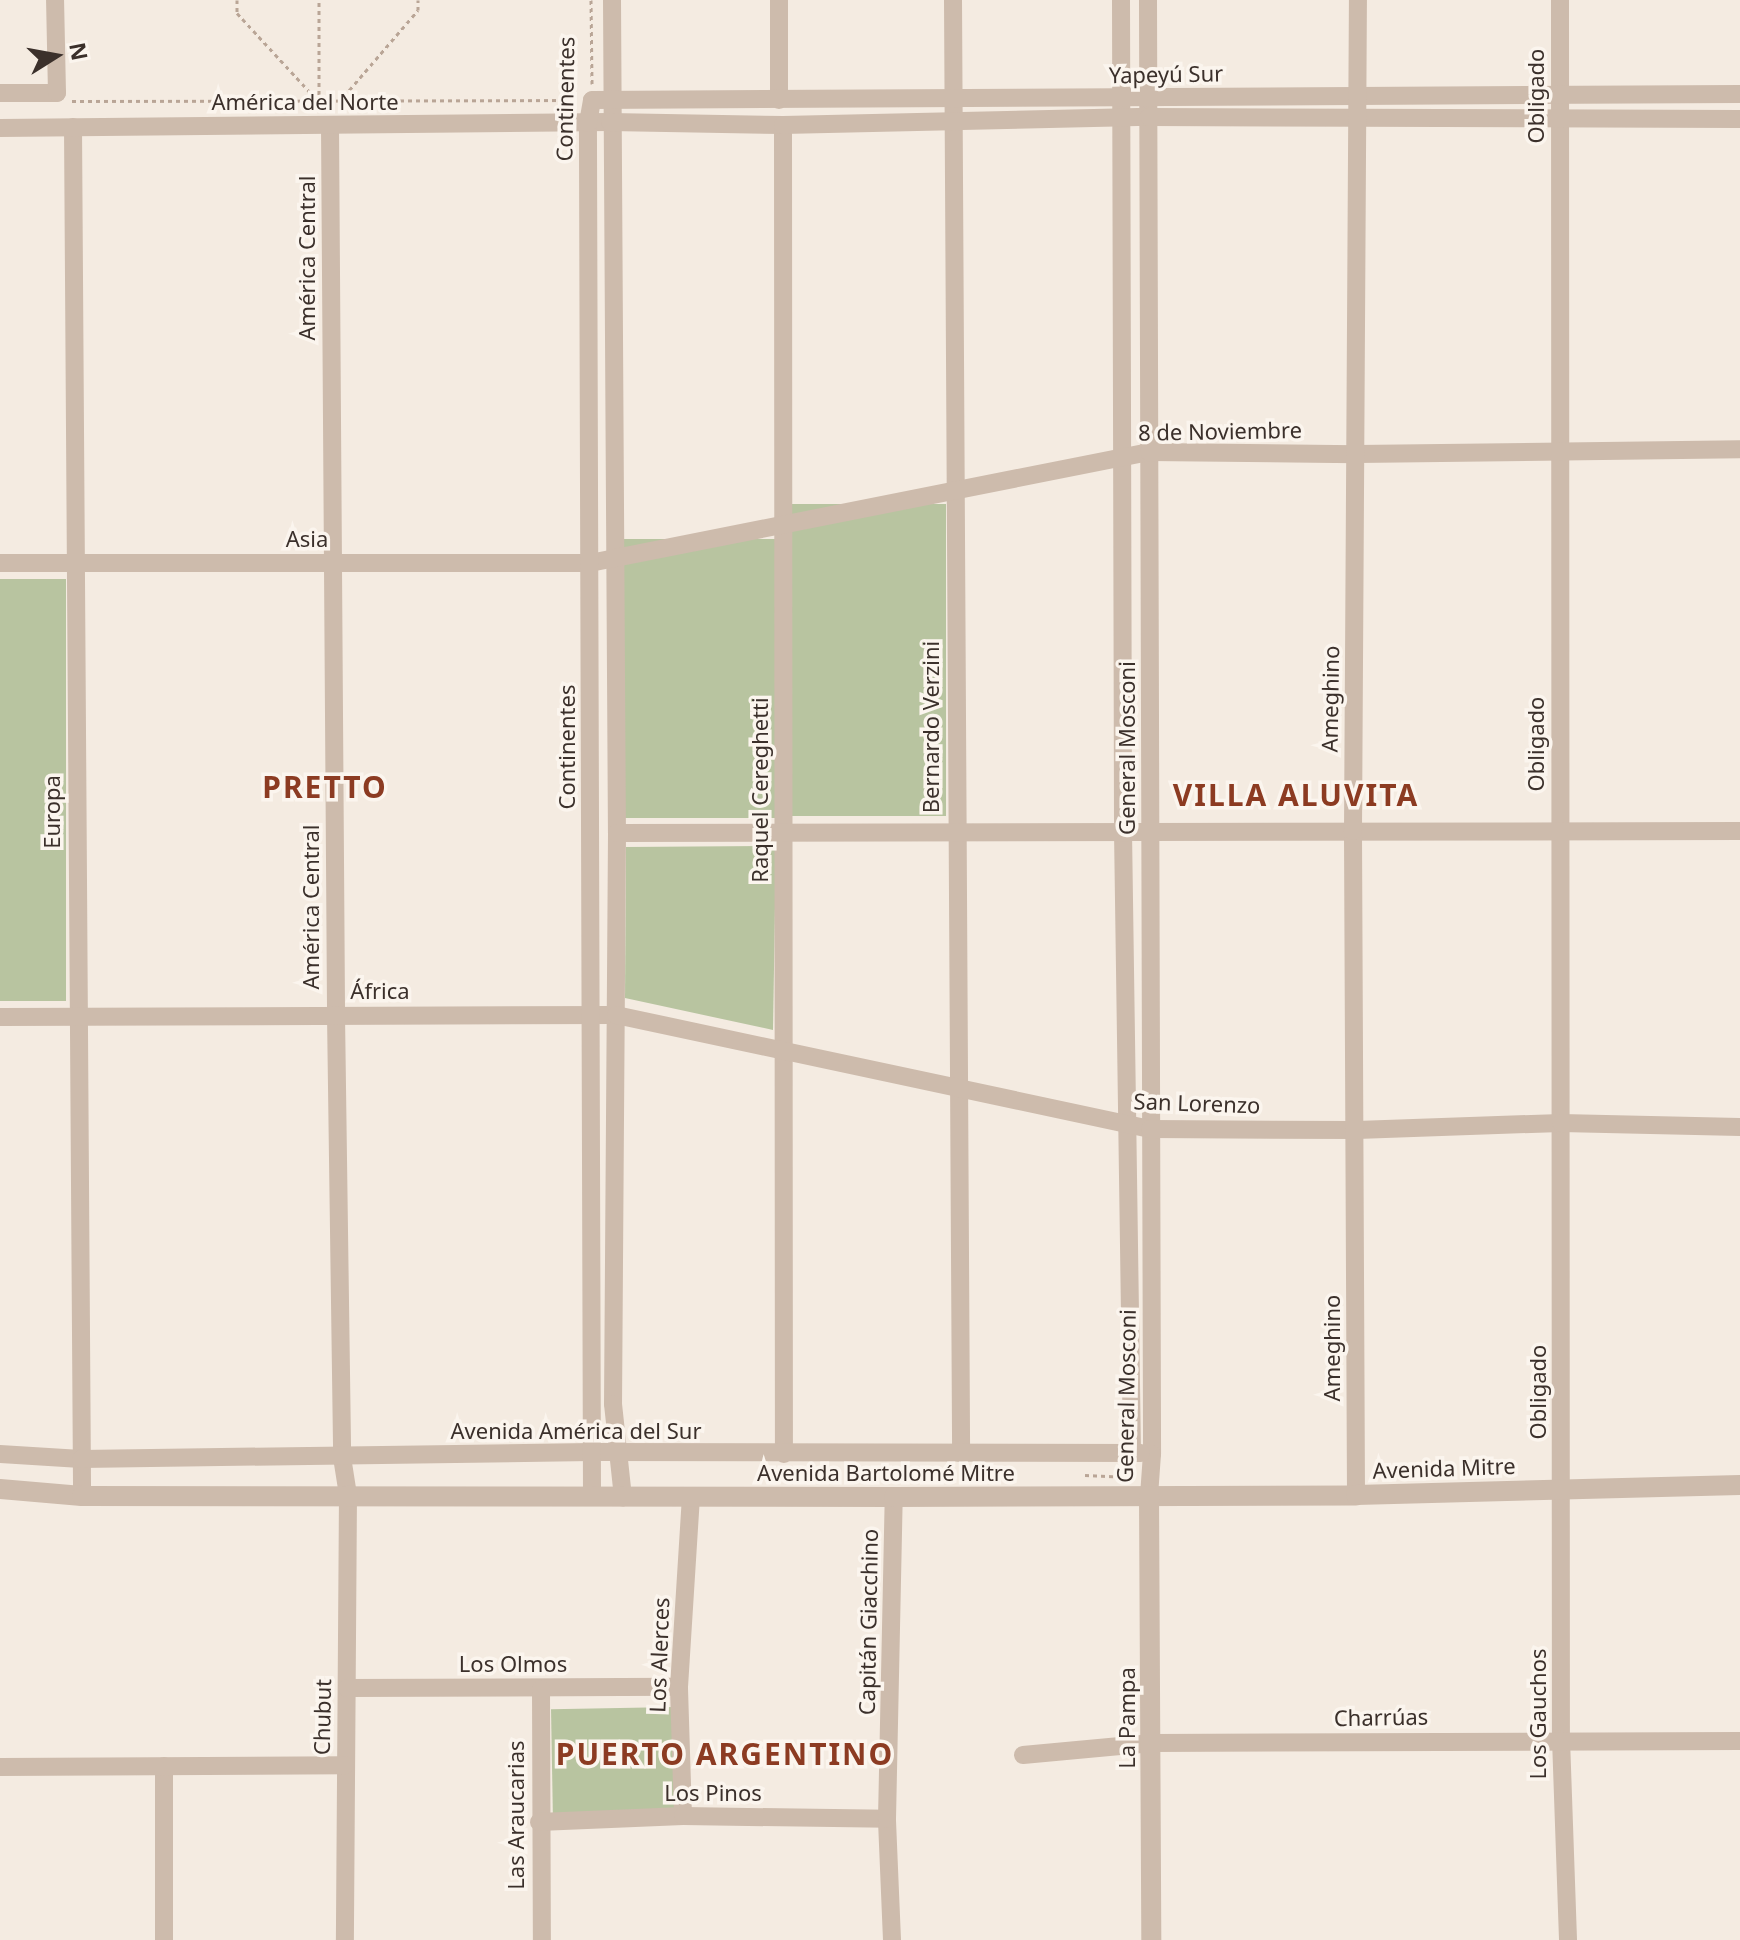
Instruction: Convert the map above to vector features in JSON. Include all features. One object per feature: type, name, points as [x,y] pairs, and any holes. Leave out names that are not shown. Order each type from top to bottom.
[{"type":"street","points":[[0,93],[57,93],[55,0]]},
{"type":"street","name":"Continentes","points":[[612,0],[610,122],[617,833],[613,1404],[621,1454],[623,1497]]},
{"type":"street","points":[[779,0],[779,100]]},
{"type":"street","name":"Bernardo Verzini","points":[[953,0],[956,1087],[961,1453]]},
{"type":"street","name":"General Mosconi","points":[[1121,0],[1123,831],[1132,1452]]},
{"type":"street","name":"General Mosconi","points":[[1148,0],[1152,1454],[1149,1496]]},
{"type":"street","name":"Ameghino","points":[[1356,1495],[1357,1130],[1353,831],[1358,0]]},
{"type":"street","name":"Obligado","points":[[1560,0],[1558,453],[1563,1488]]},
{"type":"street","points":[[22,93],[22,128]]},
{"type":"street","name":"Yapeyú Sur","points":[[592,100],[1740,94]]},
{"type":"street","name":"Continentes","points":[[592,100],[588,123],[593,1013],[592,1495]]},
{"type":"street","name":"Yapeyú Sur","points":[[610,122],[783,125],[1358,116],[1740,119]]},
{"type":"street","name":"América del Norte","points":[[0,128],[610,122]]},
{"type":"street","name":"Raquel Cereghetti","points":[[783,125],[782,526],[786,831],[782,1049],[784,1454]]},
{"type":"street","name":"América Central","points":[[330,126],[336,1015],[342,1457],[348,1494]]},
{"type":"street","name":"Europa","points":[[73,127],[82,1496]]},
{"type":"street","name":"8 de Noviembre","points":[[615,558],[1149,452],[1558,453],[1740,449]]},
{"type":"street","name":"Asia","points":[[0,563],[590,563],[615,558]]},
{"type":"street","points":[[617,833],[1353,831],[1561,834],[1740,831]]},
{"type":"street","name":"África","points":[[0,1017],[616,1015]]},
{"type":"street","name":"San Lorenzo","points":[[616,1015],[1150,1129],[1357,1130],[1561,1123],[1740,1127]]},
{"type":"street","name":"Avenida América del Sur","points":[[0,1454],[81,1459],[592,1452],[1152,1454]]},
{"type":"street","name":"Avenida Mitre","points":[[1149,1496],[1356,1495],[1740,1485]]},
{"type":"street","name":"Los Gauchos","points":[[1563,1488],[1561,1739],[1568,1940]]},
{"type":"street","points":[[0,1489],[82,1496],[348,1494],[623,1497]]},
{"type":"street","name":"Chubut","points":[[345,1940],[348,1494]]},
{"type":"street","name":"Avenida Bartolomé Mitre","points":[[623,1497],[1149,1496]]},
{"type":"street","name":"La Pampa","points":[[1149,1496],[1151,1940]]},
{"type":"street","name":"Los Alerces","points":[[683,1816],[679,1687],[691,1497]]},
{"type":"street","name":"Capitán Giacchino","points":[[892,1940],[887,1819],[894,1497]]},
{"type":"street","name":"Los Olmos","points":[[347,1688],[679,1687]]},
{"type":"street","name":"Las Araucarias","points":[[541,1689],[539,1822],[542,1940]]},
{"type":"street","name":"Charrúas","points":[[1023,1755],[1152,1743],[1561,1739],[1740,1741]]},
{"type":"street","points":[[0,1767],[345,1765]]},
{"type":"street","points":[[164,1766],[164,1940]]},
{"type":"street","name":"Los Pinos","points":[[539,1822],[683,1816],[887,1819]]},
{"type":"path","points":[[237,0],[237,13],[319,102]]},
{"type":"path","points":[[319,0],[319,102]]},
{"type":"path","points":[[339,102],[418,10],[418,0]]},
{"type":"path","name":"Continentes","points":[[591,0],[592,100]]},
{"type":"path","name":"América del Norte","points":[[57,93],[77,103],[592,100]]},
{"type":"green space","points":[[791,504],[946,504],[946,816],[791,816]]},
{"type":"green space","points":[[621,539],[775,539],[775,818],[621,818]]},
{"type":"green space","points":[[0,579],[66,579],[66,1001],[0,1001]]},
{"type":"green space","points":[[776,846],[773,1030],[625,998],[626,847]]},
{"type":"green space","points":[[675,1707],[677,1816],[553,1818],[551,1709]]},
{"type":"district","name":"PRETTO","points":[[325,787]]},
{"type":"district","name":"VILLA ALUVITA","points":[[1296,795]]},
{"type":"district","name":"PUERTO ARGENTINO","points":[[725,1754]]}]
